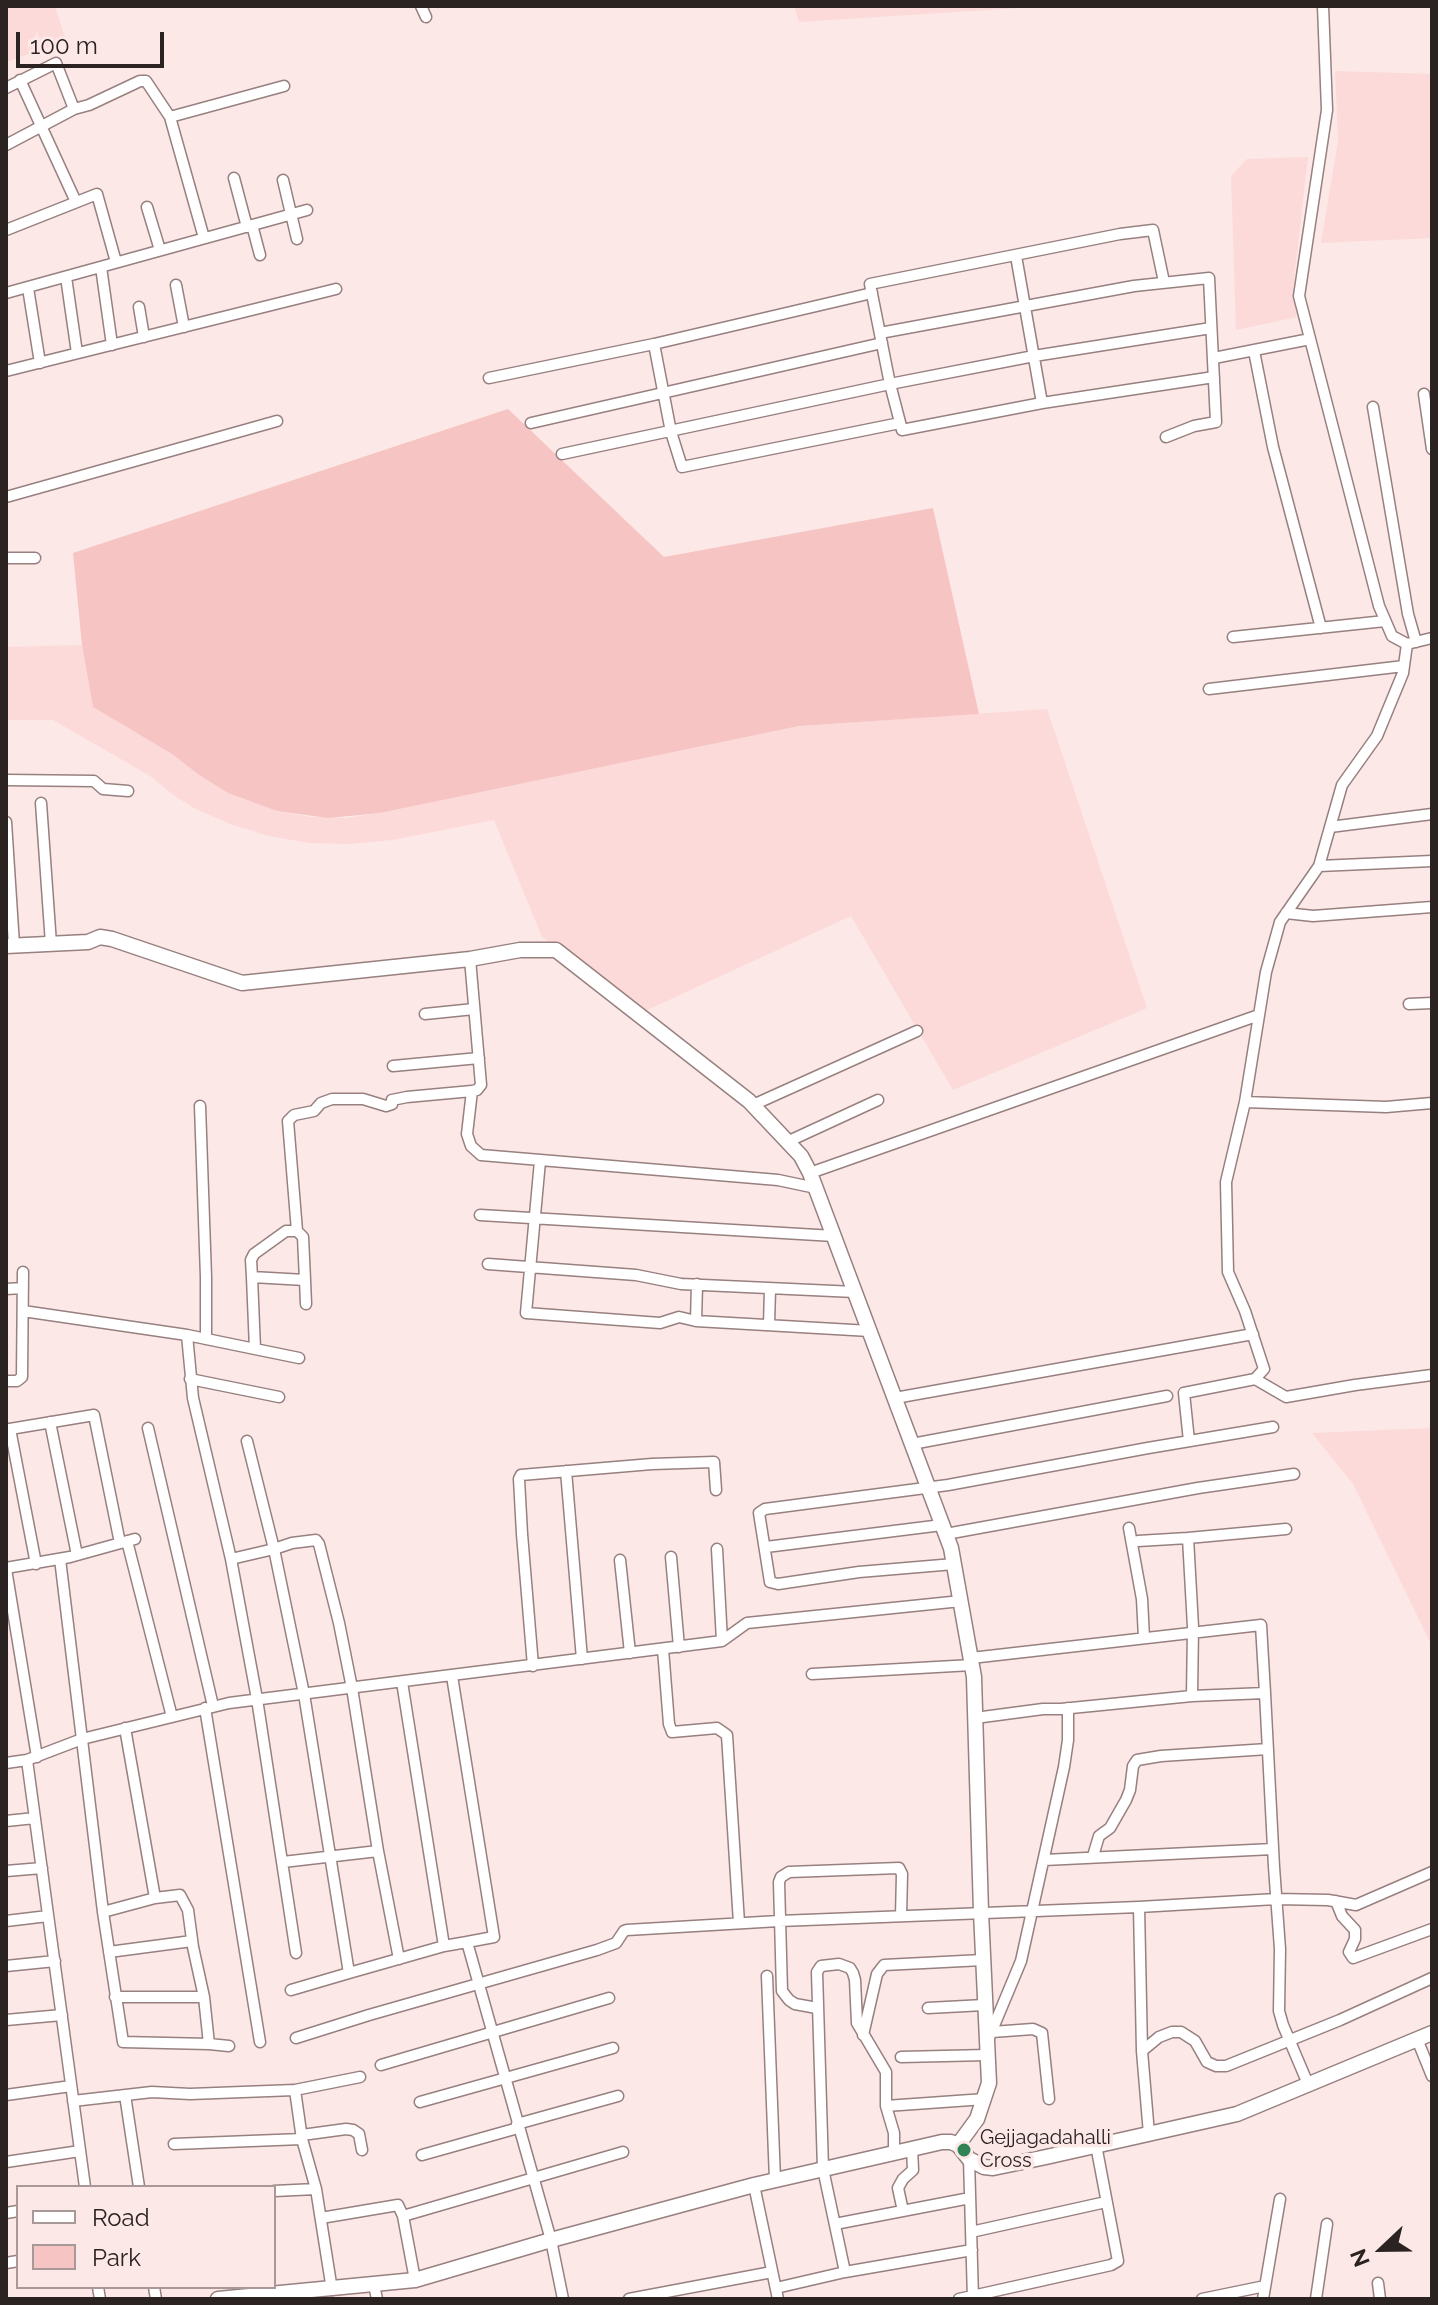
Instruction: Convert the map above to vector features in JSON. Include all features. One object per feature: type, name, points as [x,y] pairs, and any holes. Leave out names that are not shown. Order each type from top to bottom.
[{"type":"street","points":[[421,6],[426,17]]},
{"type":"street","points":[[1323,6],[1327,110],[1299,296],[1385,621],[1392,636],[1411,643],[1432,638]]},
{"type":"street","points":[[6,88],[56,63],[74,109]]},
{"type":"street","points":[[20,80],[76,202]]},
{"type":"street","points":[[6,145],[74,109],[146,81],[170,117],[204,238]]},
{"type":"street","points":[[170,117],[284,86]]},
{"type":"street","points":[[234,178],[260,255]]},
{"type":"street","points":[[283,180],[297,239]]},
{"type":"street","points":[[6,230],[97,194],[116,262]]},
{"type":"street","points":[[147,207],[160,250]]},
{"type":"street","points":[[6,293],[307,210]]},
{"type":"street","points":[[1164,282],[1153,230],[870,284],[902,430],[1042,403],[1214,377]]},
{"type":"street","points":[[1016,256],[1042,403]]},
{"type":"street","points":[[101,267],[112,345]]},
{"type":"street","points":[[66,277],[77,353]]},
{"type":"street","points":[[531,423],[1026,306],[1164,282],[1209,278],[1216,422],[1194,426],[1166,437]]},
{"type":"street","points":[[176,285],[184,327]]},
{"type":"street","points":[[28,288],[40,363]]},
{"type":"street","points":[[6,371],[336,289]]},
{"type":"street","points":[[489,378],[654,344],[872,293]]},
{"type":"street","points":[[139,307],[144,337]]},
{"type":"street","points":[[562,454],[1034,356],[1211,328]]},
{"type":"street","points":[[1214,358],[1310,339]]},
{"type":"street","points":[[654,344],[671,432],[682,467],[900,423]]},
{"type":"street","points":[[1254,351],[1273,447],[1321,628]]},
{"type":"street","points":[[1424,394],[1432,449]]},
{"type":"street","points":[[1189,1441],[1184,1393],[1255,1379],[1264,1369],[1228,1272],[1226,1182],[1245,1102],[1266,972],[1280,922],[1319,866],[1342,785],[1377,736],[1403,673],[1411,643],[1373,407]]},
{"type":"street","points":[[6,497],[277,421]]},
{"type":"street","points":[[6,558],[35,558]]},
{"type":"street","points":[[1233,637],[1385,621]]},
{"type":"street","points":[[1209,689],[1404,666]]},
{"type":"street","points":[[6,780],[94,781],[103,789],[128,791]]},
{"type":"street","points":[[41,803],[51,944]]},
{"type":"street","points":[[1330,827],[1432,814]]},
{"type":"street","points":[[6,822],[10,946],[88,942],[100,937],[242,983],[470,959],[520,950],[556,950],[753,1105],[801,1156],[813,1180],[944,1530],[954,1564],[972,1662],[989,2083],[977,2119],[958,2145]]},
{"type":"street","points":[[1319,866],[1432,861]]},
{"type":"street","points":[[1286,913],[1313,916],[1432,907]]},
{"type":"street","points":[[306,1304],[303,1237],[297,1231],[288,1121],[294,1115],[314,1111],[321,1103],[332,1099],[363,1099],[386,1106],[392,1104],[392,1100],[407,1097],[477,1090],[481,1085],[470,959]]},
{"type":"street","points":[[1409,1004],[1432,1003]]},
{"type":"street","points":[[425,1014],[474,1009]]},
{"type":"street","points":[[472,1091],[467,1134],[471,1146],[481,1155],[778,1180],[813,1180],[1259,1015]]},
{"type":"street","points":[[753,1105],[917,1031]]},
{"type":"street","points":[[393,1066],[479,1058]]},
{"type":"street","points":[[789,1141],[878,1100]]},
{"type":"street","points":[[1245,1102],[1386,1107],[1432,1103]]},
{"type":"street","points":[[200,1106],[206,1339]]},
{"type":"street","points":[[540,1161],[526,1313],[660,1323],[679,1317],[696,1321],[870,1331]]},
{"type":"street","points":[[480,1215],[834,1236]]},
{"type":"street","points":[[255,1349],[251,1260],[254,1254],[286,1231],[297,1231]]},
{"type":"street","points":[[488,1264],[636,1275],[681,1284],[855,1292]]},
{"type":"street","points":[[6,1381],[17,1381],[22,1377],[23,1272]]},
{"type":"street","points":[[252,1277],[305,1280]]},
{"type":"street","points":[[696,1321],[697,1284]]},
{"type":"street","points":[[6,1289],[23,1288]]},
{"type":"street","points":[[769,1325],[770,1289]]},
{"type":"street","points":[[23,1311],[187,1335],[299,1358]]},
{"type":"street","points":[[895,1398],[1253,1334]]},
{"type":"street","points":[[187,1335],[193,1398],[231,1559],[257,1699],[296,1953]]},
{"type":"street","points":[[1255,1379],[1286,1397],[1432,1375]]},
{"type":"street","points":[[190,1379],[279,1397]]},
{"type":"street","points":[[912,1444],[1167,1396]]},
{"type":"street","points":[[36,1564],[8,1429],[94,1415],[172,1717]]},
{"type":"street","points":[[50,1422],[77,1555]]},
{"type":"street","points":[[954,1564],[859,1572],[778,1584],[770,1582],[759,1513],[765,1509],[928,1487],[1273,1427]]},
{"type":"street","points":[[148,1428],[209,1707],[260,2042]]},
{"type":"street","points":[[247,1441],[274,1549],[304,1694],[349,1973]]},
{"type":"street","points":[[533,1666],[521,1475],[714,1462],[716,1490]]},
{"type":"street","points":[[566,1471],[582,1659]]},
{"type":"street","points":[[766,1547],[944,1530],[1294,1474]]},
{"type":"street","points":[[1129,1528],[1142,1599],[1144,1638]]},
{"type":"street","points":[[1138,1541],[1286,1529]]},
{"type":"street","points":[[1188,1538],[1193,1632],[1192,1696]]},
{"type":"street","points":[[231,1559],[311,1540],[319,1544],[352,1688],[399,1959]]},
{"type":"street","points":[[85,2185],[35,1818],[32,1758],[6,1568],[60,1559],[127,1541]]},
{"type":"street","points":[[717,1549],[722,1641]]},
{"type":"street","points":[[671,1557],[679,1647]]},
{"type":"street","points":[[60,1559],[103,1912],[123,2042],[229,2046]]},
{"type":"street","points":[[620,1560],[630,1653]]},
{"type":"street","points":[[6,1763],[32,1758],[82,1739],[209,1707],[722,1641],[747,1623],[961,1601]]},
{"type":"street","points":[[812,1674],[972,1662],[1261,1625],[1280,1949],[1279,2011],[1308,2084]]},
{"type":"street","points":[[663,1649],[672,1732],[717,1728],[727,1735],[739,1923]]},
{"type":"street","points":[[291,1990],[444,1946],[494,1937],[452,1676]]},
{"type":"street","points":[[402,1682],[444,1946]]},
{"type":"street","points":[[975,1718],[1192,1696],[1265,1693]]},
{"type":"street","points":[[988,2044],[1021,1961],[1064,1767],[1068,1708]]},
{"type":"street","points":[[125,1728],[155,1898]]},
{"type":"street","points":[[1093,1856],[1099,1836],[1110,1828],[1126,1800],[1137,1760],[1268,1749]]},
{"type":"street","points":[[6,1821],[35,1818]]},
{"type":"street","points":[[1044,1860],[1273,1849]]},
{"type":"street","points":[[283,1862],[378,1851]]},
{"type":"street","points":[[6,1871],[42,1868]]},
{"type":"street","points":[[817,2008],[795,2004],[782,1991],[779,1882],[784,1874],[899,1868],[902,1874],[901,1916]]},
{"type":"street","points":[[296,2038],[610,1946],[627,1930],[1276,1899],[1336,1901],[1356,1905],[1432,1872]]},
{"type":"street","points":[[103,1912],[155,1898],[180,1895],[188,1910],[209,2044]]},
{"type":"street","points":[[1336,1901],[1342,1916],[1355,1930],[1349,1952],[1353,1958],[1432,1929]]},
{"type":"street","points":[[1139,1907],[1142,2051],[1149,2134]]},
{"type":"street","points":[[6,1921],[48,1916]]},
{"type":"street","points":[[109,1952],[192,1941]]},
{"type":"street","points":[[467,1942],[551,2240],[563,2299]]},
{"type":"street","points":[[863,2035],[877,1974],[884,1965],[983,1960]]},
{"type":"street","points":[[6,1966],[55,1961]]},
{"type":"street","points":[[845,2272],[823,2169],[818,1968],[839,1964],[850,1968],[855,1980],[855,2013],[863,2035],[886,2072],[886,2106],[894,2133],[894,2153]]},
{"type":"street","points":[[767,1976],[775,2180]]},
{"type":"street","points":[[1142,2051],[1159,2037],[1181,2032],[1195,2041],[1207,2062],[1226,2066],[1340,2020],[1432,1978]]},
{"type":"street","points":[[115,1997],[204,1997]]},
{"type":"street","points":[[381,2065],[609,1998]]},
{"type":"street","points":[[928,2008],[984,2005]]},
{"type":"street","points":[[6,2020],[62,2015]]},
{"type":"street","points":[[901,2057],[988,2044],[1033,2029],[1042,2033],[1049,2099]]},
{"type":"street","points":[[218,2299],[332,2290],[376,2292],[754,2185],[942,2142],[958,2145],[969,2159],[993,2168],[1149,2134],[1225,2117],[1432,2033]]},
{"type":"street","points":[[1417,2039],[1432,2076]]},
{"type":"street","points":[[420,2102],[613,2048]]},
{"type":"street","points":[[73,2101],[152,2092],[190,2094],[295,2090],[360,2077]]},
{"type":"street","points":[[6,2095],[71,2086]]},
{"type":"street","points":[[295,2090],[302,2137],[316,2189],[332,2290]]},
{"type":"street","points":[[125,2095],[139,2185]]},
{"type":"street","points":[[422,2155],[618,2096]]},
{"type":"street","points":[[886,2106],[985,2099]]},
{"type":"street","points":[[174,2144],[302,2137],[346,2129],[359,2134],[362,2150]]},
{"type":"street","points":[[959,2299],[1116,2263],[1119,2258],[1096,2145]]},
{"type":"street","points":[[903,2211],[898,2188],[913,2170],[912,2148]]},
{"type":"street","points":[[6,2162],[80,2151]]},
{"type":"street","points":[[403,2216],[623,2152]]},
{"type":"street","points":[[969,2159],[973,2298]]},
{"type":"street","points":[[754,2185],[777,2294],[845,2272],[972,2250]]},
{"type":"street","points":[[276,2191],[316,2189]]},
{"type":"street","points":[[835,2224],[970,2198]]},
{"type":"street","points":[[1263,2299],[1280,2199]]},
{"type":"street","points":[[971,2232],[1106,2202]]},
{"type":"street","points":[[321,2218],[398,2205],[403,2216],[415,2280]]},
{"type":"street","points":[[1316,2299],[1327,2224]]},
{"type":"street","points":[[629,2299],[772,2272]]},
{"type":"street","points":[[1378,2283],[1380,2299]]},
{"type":"street","points":[[1202,2299],[1265,2286]]},
{"type":"shaded area","points":[[6,6],[55,6],[66,41],[6,62]]},
{"type":"shaded area","points":[[794,6],[1051,6],[799,22]]},
{"type":"shaded area","points":[[1335,71],[1432,74],[1432,238],[1321,243],[1338,141]]},
{"type":"shaded area","points":[[1308,157],[1293,289],[1297,317],[1236,330],[1231,176],[1247,159]]},
{"type":"shaded area","points":[[82,645],[93,707],[172,754],[228,793],[277,811],[311,817],[346,818],[380,813],[799,726],[1047,709],[1147,1008],[953,1090],[851,916],[645,1011],[542,937],[494,820],[392,840],[350,844],[309,843],[269,836],[194,808],[150,776],[53,720],[6,720],[6,647]]},
{"type":"shaded area","points":[[1432,1428],[1432,1646],[1353,1484],[1312,1433]]},
{"type":"green space","points":[[508,409],[664,557],[933,508],[979,714],[799,726],[380,813],[328,818],[277,811],[228,793],[172,754],[93,707],[82,645],[73,553]]},
{"type":"place","name":"Gejjagadahalli Cross","points":[[964,2150]]}]
